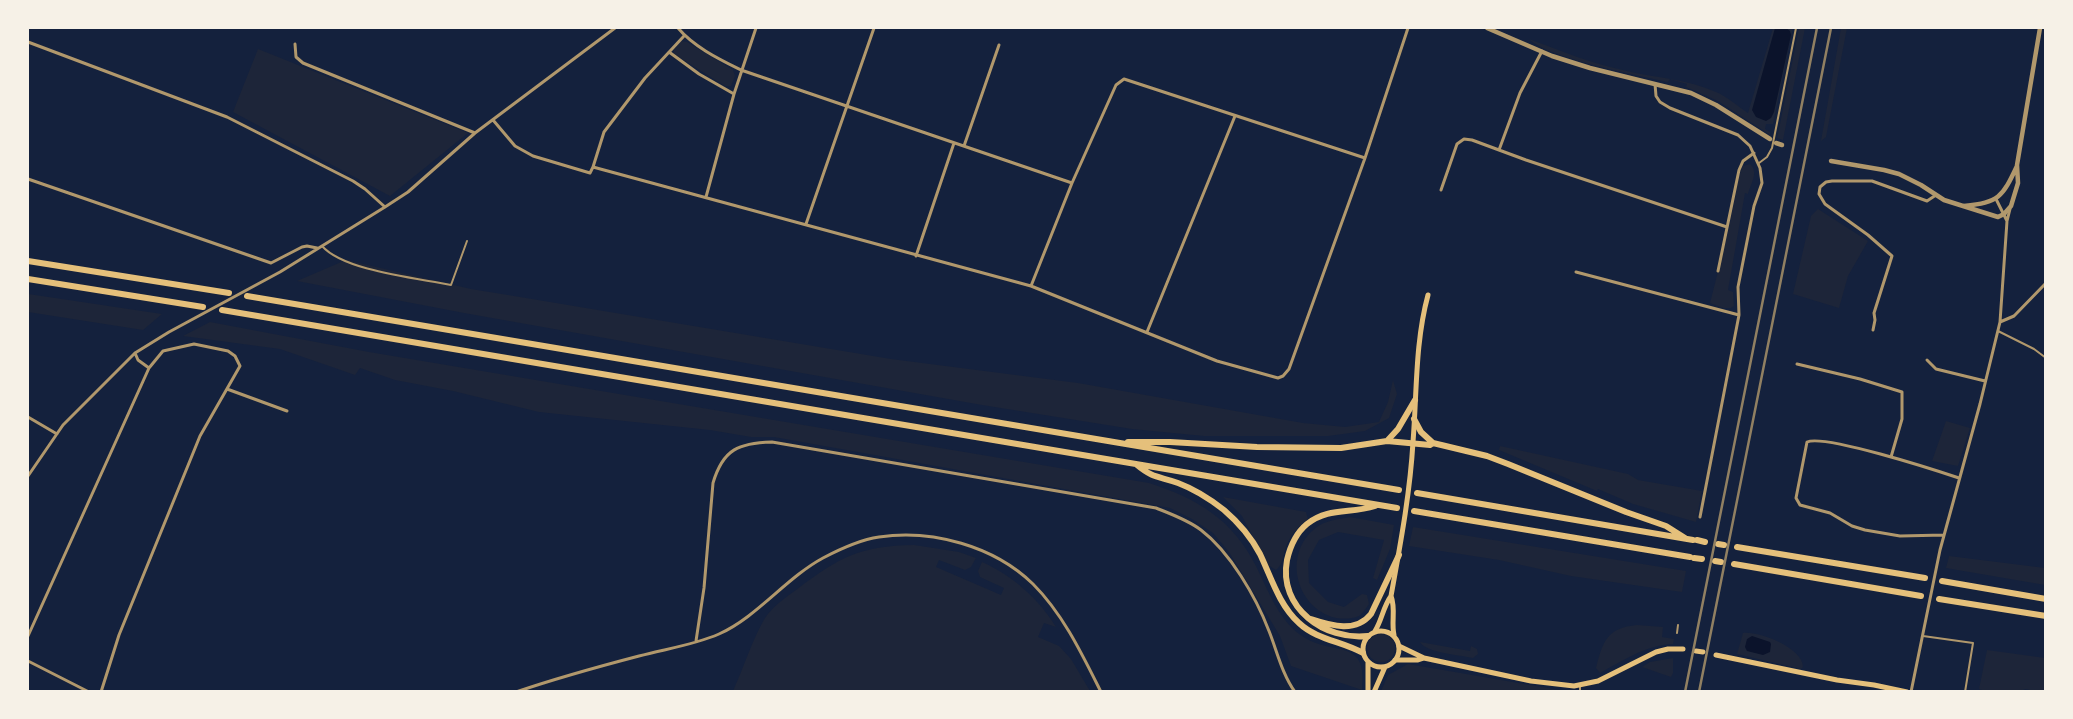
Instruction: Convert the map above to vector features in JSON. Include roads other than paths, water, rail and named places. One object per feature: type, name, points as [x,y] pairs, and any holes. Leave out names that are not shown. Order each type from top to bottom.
[{"type":"highway","points":[[28,261],[229,293]]},
{"type":"highway","points":[[28,279],[203,307]]},
{"type":"highway","points":[[247,296],[1399,490]]},
{"type":"highway","points":[[222,310],[1397,508]]},
{"type":"highway","points":[[1387,441],[1406,418],[1415,400]]},
{"type":"highway","points":[[1414,419],[1421,432],[1433,444]]},
{"type":"highway","points":[[1110,442],[1341,448],[1387,441],[1433,444],[1487,456],[1626,512],[1666,526],[1685,538]]},
{"type":"highway","points":[[1136,464],[1150,476],[1179,483],[1203,495],[1224,510],[1242,528],[1258,551],[1287,611],[1312,633],[1363,653]]},
{"type":"highway","points":[[1417,493],[1705,542]]},
{"type":"highway","points":[[1368,636],[1354,638],[1338,634],[1325,630],[1306,617],[1291,595],[1286,577],[1289,553],[1296,537],[1306,525],[1325,514],[1344,510],[1359,511],[1377,505]]},
{"type":"highway","points":[[1414,510],[1702,559]]},
{"type":"highway","points":[[1737,547],[1924,578]]},
{"type":"highway","points":[[1306,617],[1329,625],[1353,626],[1365,621],[1371,614],[1399,554]]},
{"type":"highway","points":[[1734,564],[1921,596]]},
{"type":"highway","points":[[1942,581],[2046,598]]},
{"type":"highway","points":[[1939,599],[2046,616]]},
{"type":"main road","points":[[1391,596],[1394,603],[1392,626],[1400,653],[1395,660],[1379,667],[1368,661],[1363,653],[1363,646],[1368,636],[1376,631],[1391,596],[1399,554],[1413,444],[1417,350],[1428,294]]},
{"type":"main road","points":[[1376,631],[1388,632],[1394,636]]},
{"type":"main road","points":[[1399,646],[1424,658],[1540,682],[1580,688],[1656,652],[1668,649],[1683,649]]},
{"type":"main road","points":[[1716,655],[1837,680],[1907,692]]},
{"type":"main road","points":[[1395,660],[1418,660],[1424,658]]},
{"type":"main road","points":[[1368,661],[1368,692]]},
{"type":"main road","points":[[1374,692],[1385,666]]},
{"type":"street","points":[[28,476],[69,419],[135,353],[169,332],[280,272],[385,208],[408,192],[475,133],[615,28]]},
{"type":"street","points":[[678,28],[684,36],[712,55],[741,70],[1072,183]]},
{"type":"street","points":[[706,197],[741,70],[756,28]]},
{"type":"street","points":[[806,224],[874,28]]},
{"type":"street","points":[[594,167],[1031,286],[1217,361],[1278,378],[1290,369],[1365,158],[1408,28]]},
{"type":"street","points":[[1487,28],[1542,51],[1598,70],[1684,91],[1707,100],[1772,138]]},
{"type":"street","points":[[1911,692],[1940,550],[1979,408],[2000,322],[2007,221],[2018,183],[2017,165],[2040,28]]},
{"type":"street","points":[[493,120],[515,146],[533,156],[590,173],[594,167],[604,132],[645,78],[684,36]]},
{"type":"street","points":[[28,42],[227,117],[251,128],[353,181],[365,189],[385,208]]},
{"type":"street","points":[[295,44],[296,57],[303,63],[475,133]]},
{"type":"street","points":[[964,146],[999,45]]},
{"type":"street","points":[[1499,150],[1520,93],[1542,51]]},
{"type":"street","points":[[669,52],[699,74],[734,94]]},
{"type":"street","points":[[1031,286],[1072,183],[1116,85],[1124,80],[1365,158]]},
{"type":"street","points":[[1655,84],[1656,96],[1664,105],[1731,131],[1745,140],[1754,153],[1762,173],[1762,183],[1754,206],[1738,287],[1739,315],[1700,517]]},
{"type":"street","points":[[1147,332],[1236,116]]},
{"type":"street","points":[[1441,190],[1455,148],[1460,141],[1472,140],[1727,227]]},
{"type":"street","points":[[916,256],[954,143]]},
{"type":"street","points":[[1718,271],[1739,170],[1743,161],[1754,153]]},
{"type":"street","points":[[1831,161],[1892,172],[1914,181],[1944,200],[1987,215],[1998,217],[2004,214],[2011,206]]},
{"type":"street","points":[[1963,206],[1987,203],[1996,199],[2007,186],[2017,165]]},
{"type":"street","points":[[28,179],[271,263],[302,247],[320,247]]},
{"type":"street","points":[[1873,330],[1874,313],[1892,256],[1868,235],[1825,204],[1819,194],[1820,187],[1832,180],[1872,181],[1927,201],[1936,195]]},
{"type":"street","points":[[1996,199],[2007,221]]},
{"type":"street","points":[[1576,272],[1739,315]]},
{"type":"street","points":[[2000,322],[2014,316],[2046,283]]},
{"type":"street","points":[[28,636],[149,368],[158,355],[171,348],[194,344],[228,351],[235,356],[240,366],[200,436],[119,635],[101,692]]},
{"type":"street","points":[[135,353],[138,360],[149,368]]},
{"type":"street","points":[[1927,360],[1936,369],[1986,381]]},
{"type":"street","points":[[1797,364],[1860,379],[1902,392],[1902,419],[1891,457]]},
{"type":"street","points":[[227,389],[287,411]]},
{"type":"street","points":[[28,418],[58,434]]},
{"type":"street","points":[[1944,535],[1900,536],[1865,530],[1852,526],[1830,512],[1800,505],[1796,498],[1807,442],[1813,439],[1891,457],[1959,478]]},
{"type":"street","points":[[696,641],[704,588],[717,469],[725,457],[739,446],[772,442],[1147,507],[1178,516],[1201,530],[1224,553],[1244,582],[1268,629],[1289,684],[1294,692]]},
{"type":"street","points":[[516,692],[569,674],[696,641],[727,629],[821,559],[851,545],[877,537],[901,535],[937,538],[978,549],[1008,565],[1032,583],[1054,608],[1078,647],[1101,692]]},
{"type":"street","points":[[28,661],[89,692]]},
{"type":"lane","points":[[1759,163],[1767,157],[1772,148],[1772,138],[1796,28]]},
{"type":"lane","points":[[320,247],[340,260],[373,269],[451,285],[467,240]]},
{"type":"lane","points":[[1998,331],[2034,349],[2046,358]]},
{"type":"lane","points":[[1677,633],[1678,626]]},
{"type":"lane","points":[[1923,636],[1973,643],[1965,692]]},
{"type":"railway","points":[[1685,692],[1817,28]]},
{"type":"railway","points":[[1699,692],[1831,28]]}]
